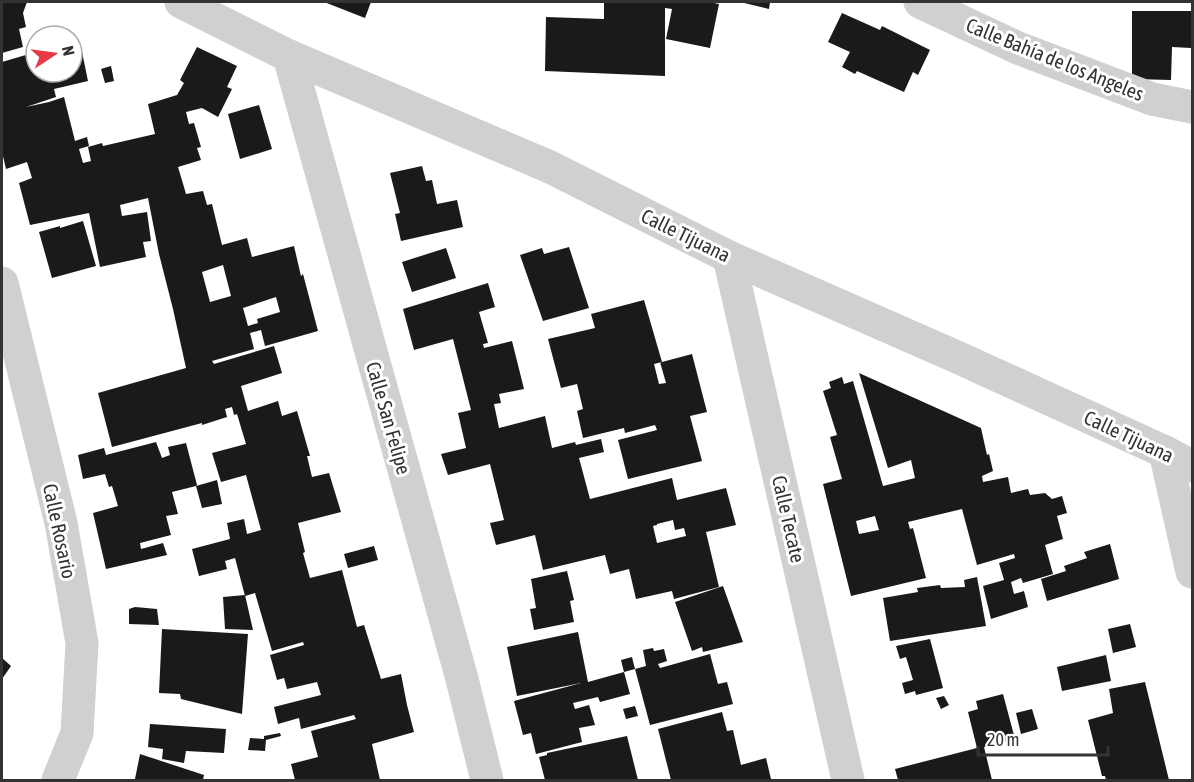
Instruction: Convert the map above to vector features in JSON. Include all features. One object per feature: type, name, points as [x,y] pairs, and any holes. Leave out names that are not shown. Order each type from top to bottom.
[{"type":"street","name":"Calle Tijuana","points":[[181,2],[289,56],[550,166],[729,257],[957,357],[1179,459]]},
{"type":"street","name":"Calle Bahía de los Angeles","points":[[920,2],[1018,48],[1152,99],[1192,107]]},
{"type":"street","name":"Calle San Felipe","points":[[289,56],[455,656],[487,780]]},
{"type":"street","name":"Calle Tecate","points":[[729,257],[848,780]]},
{"type":"street","name":"Calle Rosario","points":[[2,283],[61,522],[82,643],[77,733],[58,780]]},
{"type":"street","points":[[1179,459],[1192,572]]},
{"type":"building","points":[[2,2],[27,2],[23,13],[25,24],[24,28],[19,29],[23,47],[2,53]]},
{"type":"building","points":[[324,2],[371,2],[365,18]]},
{"type":"building","points":[[604,2],[709,2],[719,4],[710,48],[666,39],[672,9],[665,8],[665,76],[545,71],[546,17],[604,19]]},
{"type":"building","points":[[740,2],[770,2],[769,9]]},
{"type":"building","points":[[1132,11],[1192,11],[1192,46],[1191,48],[1172,47],[1171,80],[1132,79]]},
{"type":"building","points":[[842,13],[880,30],[882,26],[930,50],[918,75],[913,72],[904,92],[857,71],[855,74],[842,67],[850,52],[828,42]]},
{"type":"building","points":[[197,47],[237,66],[227,87],[232,89],[218,117],[202,108],[186,112],[189,124],[194,123],[201,147],[197,148],[201,160],[178,167],[186,194],[203,191],[207,205],[212,204],[222,245],[247,238],[252,257],[294,246],[318,331],[265,346],[261,330],[250,333],[254,349],[212,361],[214,364],[274,346],[282,373],[241,386],[248,411],[278,401],[282,416],[297,411],[310,456],[307,456],[312,477],[329,473],[341,512],[298,523],[310,578],[342,570],[357,627],[364,625],[381,679],[401,674],[414,732],[372,744],[380,780],[295,780],[291,764],[318,757],[311,731],[356,719],[354,715],[301,729],[299,718],[278,724],[274,707],[321,695],[317,682],[287,689],[284,678],[277,680],[270,655],[304,645],[303,642],[272,651],[255,593],[245,596],[235,558],[225,561],[227,569],[199,576],[192,549],[230,539],[227,523],[244,519],[247,534],[261,530],[246,475],[221,482],[212,453],[246,444],[237,414],[234,415],[232,407],[225,409],[227,417],[112,447],[98,393],[186,368],[148,198],[120,205],[122,216],[147,212],[151,241],[143,242],[146,257],[100,267],[89,213],[30,225],[19,183],[32,178],[27,162],[6,169],[2,152],[2,62],[24,56],[24,84],[75,84],[54,89],[56,97],[26,107],[64,97],[75,141],[87,137],[89,146],[79,149],[83,163],[91,161],[88,147],[102,143],[103,146],[155,134],[148,104],[177,95],[184,83],[180,80]],"holes":[[[223,265],[231,296],[210,302],[202,272]],[[276,297],[280,312],[257,319],[258,323],[248,326],[243,308]]]},
{"type":"building","points":[[84,62],[88,81],[84,82]]},
{"type":"building","points":[[111,66],[114,81],[105,83],[101,69]]},
{"type":"building","points":[[259,105],[272,149],[240,159],[228,114]]},
{"type":"building","points":[[422,166],[426,181],[432,180],[437,204],[457,200],[463,227],[401,241],[395,214],[400,213],[390,173]]},
{"type":"building","points":[[83,221],[96,266],[52,278],[39,232]]},
{"type":"building","points":[[569,247],[589,308],[543,321],[520,255],[542,248],[544,254]]},
{"type":"building","points":[[446,248],[456,278],[412,292],[402,262]]},
{"type":"building","points":[[488,283],[495,307],[479,312],[488,343],[483,344],[484,348],[512,341],[524,389],[499,394],[501,403],[494,404],[499,428],[545,416],[552,448],[601,439],[604,452],[579,458],[590,499],[672,478],[677,500],[726,488],[736,525],[706,532],[719,587],[674,599],[672,591],[636,599],[629,569],[610,574],[605,555],[543,570],[535,535],[496,545],[490,523],[504,520],[490,464],[448,475],[441,454],[466,448],[458,413],[471,410],[453,339],[414,350],[403,309]],"holes":[[[673,520],[675,530],[684,528],[686,536],[657,543],[653,526]]]},
{"type":"building","points":[[644,300],[662,362],[692,354],[707,412],[690,416],[702,461],[628,479],[618,440],[657,430],[655,425],[625,433],[624,428],[583,438],[577,411],[583,409],[577,384],[561,388],[548,339],[595,328],[591,314]],"holes":[[[660,362],[666,383],[659,384],[654,364]]]},
{"type":"building","points":[[859,373],[981,428],[993,471],[982,476],[983,482],[1008,477],[1011,493],[1028,489],[1030,495],[1045,493],[1052,499],[1062,496],[1067,513],[1057,516],[1063,539],[1045,545],[1053,574],[1023,583],[1021,578],[1011,582],[1014,594],[1024,591],[1028,607],[991,619],[983,586],[1004,580],[999,563],[1015,558],[1014,554],[977,565],[962,509],[908,522],[910,529],[913,528],[926,578],[851,596],[823,484],[842,479],[830,437],[837,435],[823,391],[831,388],[829,382],[842,377],[844,384],[853,381],[883,486],[915,478],[911,460],[888,468]],"holes":[[[875,516],[879,530],[859,534],[856,521]]]},
{"type":"building","points":[[156,442],[162,458],[170,455],[168,447],[186,443],[197,485],[172,492],[178,514],[166,516],[171,535],[140,543],[141,549],[163,543],[167,555],[106,569],[93,513],[118,506],[112,486],[109,487],[105,474],[83,479],[78,455],[104,448],[106,455]]},
{"type":"building","points":[[217,480],[222,504],[202,508],[196,486]]},
{"type":"building","points":[[1110,544],[1119,579],[1047,601],[1041,579],[1066,571],[1064,566],[1087,558],[1084,552]]},
{"type":"building","points":[[374,546],[378,560],[348,568],[344,554]]},
{"type":"building","points":[[567,571],[574,600],[570,601],[574,622],[534,630],[530,609],[536,608],[531,579]]},
{"type":"building","points":[[977,577],[986,626],[890,641],[883,598],[918,592],[917,588],[940,585],[941,588],[965,587],[964,580]]},
{"type":"building","points":[[723,586],[743,642],[703,652],[702,647],[692,651],[675,602]]},
{"type":"building","points":[[245,595],[253,630],[225,629],[223,597]]},
{"type":"building","points":[[135,607],[157,609],[159,625],[129,624],[129,609]]},
{"type":"building","points":[[1130,624],[1136,647],[1113,653],[1108,629]]},
{"type":"building","points":[[162,629],[248,634],[242,714],[181,699],[180,694],[159,693]]},
{"type":"building","points":[[578,632],[588,682],[624,672],[630,694],[600,702],[598,697],[573,703],[575,709],[589,705],[595,725],[579,728],[582,742],[536,754],[531,733],[523,735],[514,701],[581,683],[517,696],[507,647]]},
{"type":"building","points":[[930,639],[943,688],[916,695],[915,691],[905,694],[902,683],[913,680],[906,657],[900,659],[896,646]]},
{"type":"building","points":[[653,648],[654,651],[664,649],[667,661],[658,664],[660,668],[710,654],[718,684],[727,682],[733,704],[650,725],[635,669],[646,666],[643,650]]},
{"type":"building","points":[[1106,655],[1111,681],[1062,691],[1057,667]]},
{"type":"building","points":[[632,657],[635,669],[624,672],[621,660]]},
{"type":"building","points":[[2,658],[11,666],[2,679]]},
{"type":"building","points":[[1145,682],[1169,780],[1106,780],[1105,776],[1102,776],[1088,720],[1113,713],[1109,689]]},
{"type":"building","points":[[1003,694],[1015,739],[984,747],[992,780],[898,780],[895,769],[977,748],[968,712],[978,709],[976,701]]},
{"type":"building","points":[[944,696],[949,705],[941,709],[936,698]]},
{"type":"building","points":[[635,706],[638,716],[626,719],[623,709]]},
{"type":"building","points":[[1032,709],[1038,729],[1021,734],[1016,713]]},
{"type":"building","points":[[722,712],[727,731],[733,730],[741,765],[766,758],[771,779],[671,780],[658,729]]},
{"type":"building","points":[[150,724],[226,729],[224,753],[186,751],[184,763],[162,759],[163,749],[148,747]]},
{"type":"building","points":[[280,733],[281,736],[266,740],[265,751],[248,750],[250,738],[264,739],[264,736]]},
{"type":"building","points":[[627,736],[638,780],[545,780],[539,757],[547,753]]},
{"type":"building","points":[[140,754],[204,775],[203,780],[136,780]]}]
